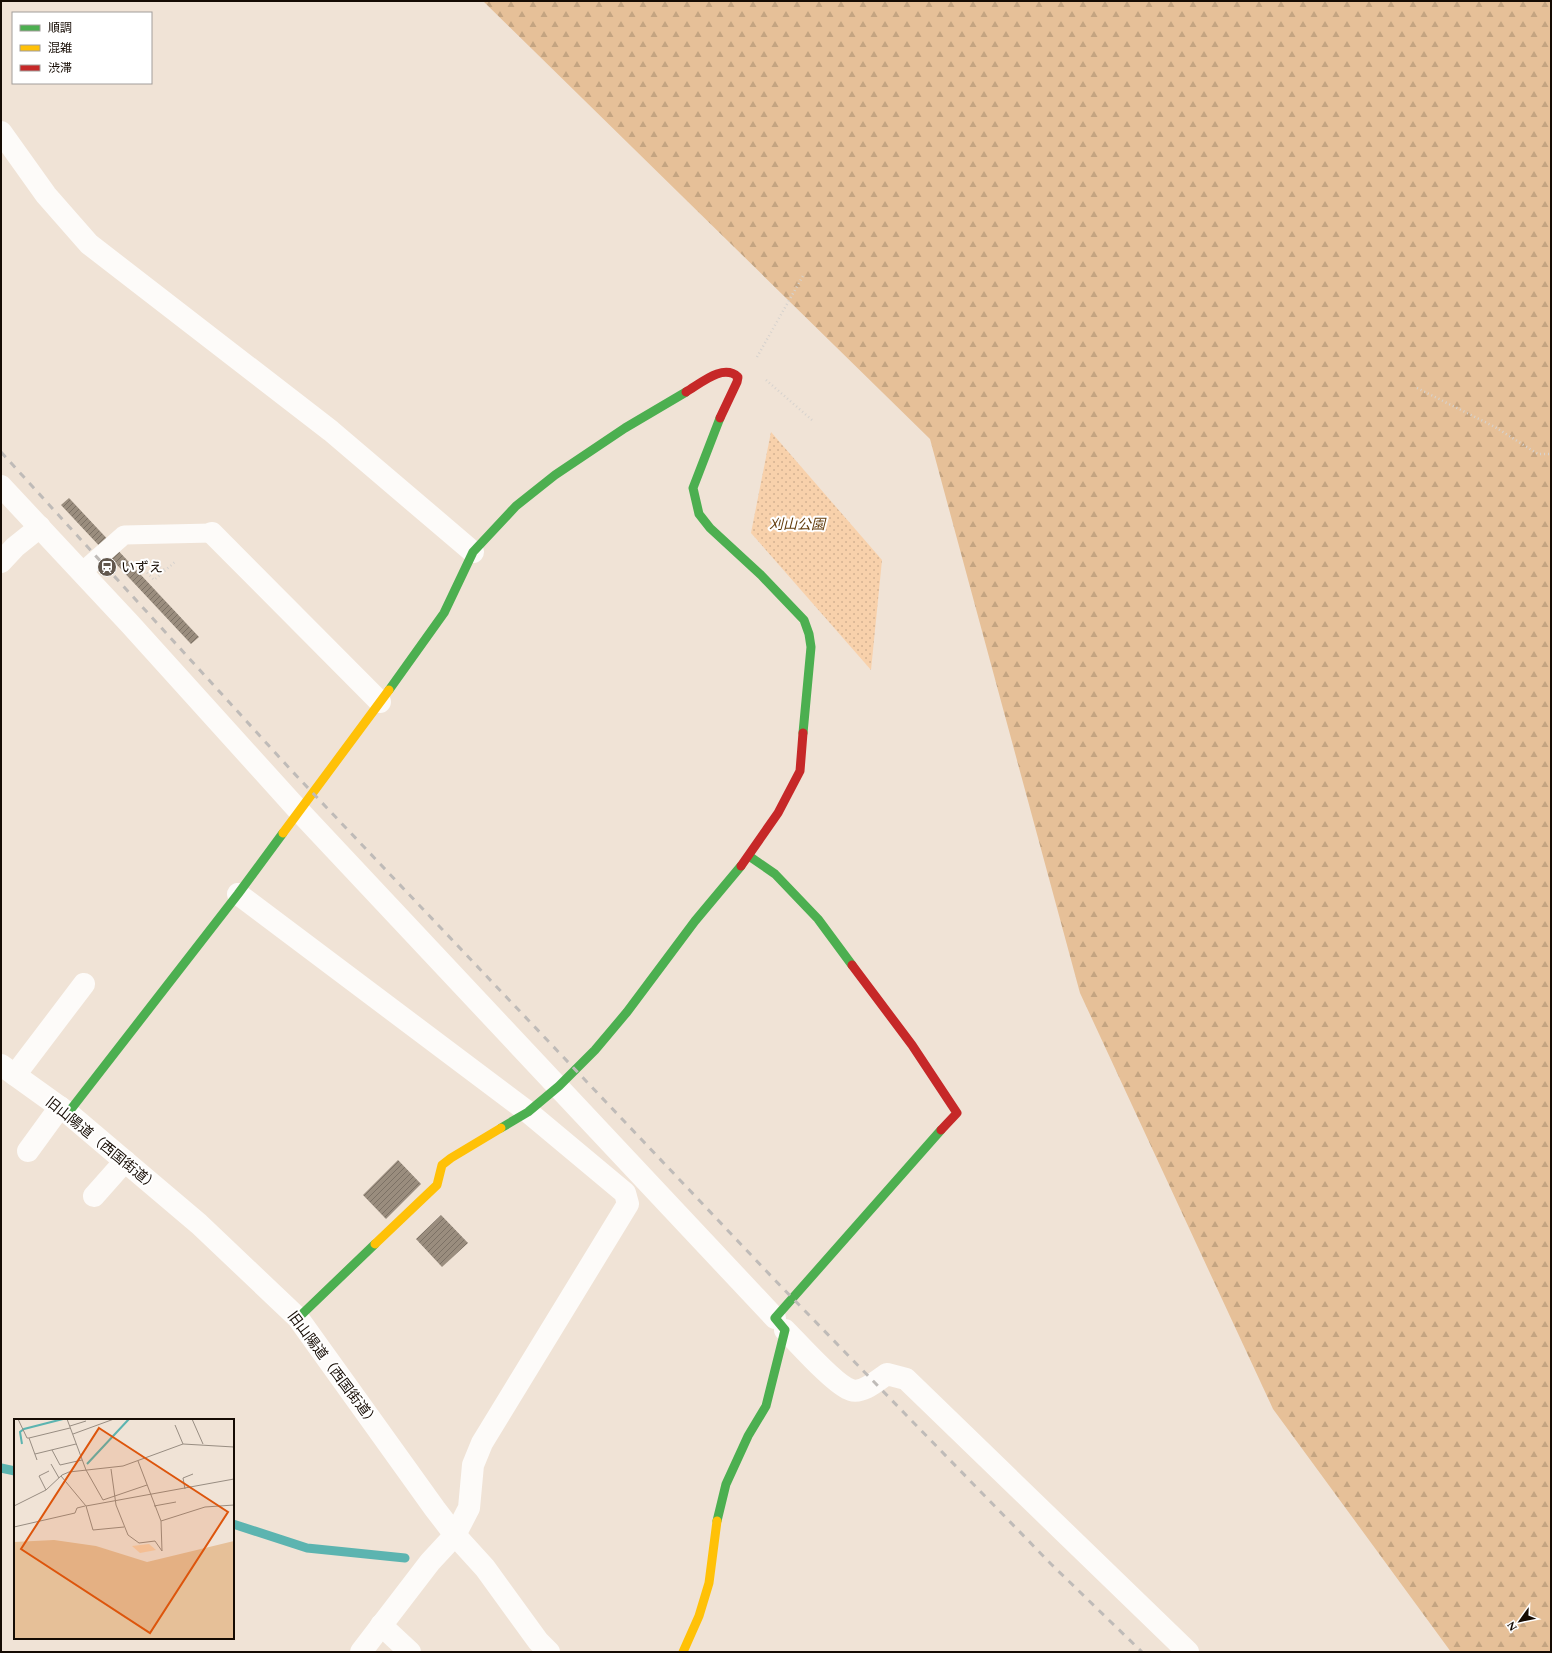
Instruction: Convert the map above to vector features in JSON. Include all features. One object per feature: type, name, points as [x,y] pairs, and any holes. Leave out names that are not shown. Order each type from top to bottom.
[{"type":"street","points":[[1,132],[46,194],[89,244],[331,431],[473,552]]},
{"type":"street","points":[[28,1152],[64,1110],[238,894],[300,812],[444,613],[473,552],[516,506],[555,475],[625,428],[714,375],[730,371],[734,373],[738,377],[736,385],[722,415],[694,488],[699,514],[710,528],[760,575],[804,620],[809,634],[810,647],[800,771],[778,813],[749,856],[695,921],[627,1012],[595,1050],[559,1086],[528,1112],[451,1158],[442,1165],[437,1185],[298,1318]]},
{"type":"street","points":[[1,486],[82,572],[300,812],[559,1086],[780,1324],[839,1384],[852,1391],[866,1388],[887,1374],[906,1379],[1188,1652]]},
{"type":"street","points":[[1,562],[15,547],[40,527]]},
{"type":"street","points":[[212,533],[380,702]]},
{"type":"street","points":[[684,1652],[699,1616],[709,1582],[717,1520],[726,1484],[748,1436],[766,1406],[780,1324],[957,1114],[912,1045],[818,919],[775,874],[749,856]]},
{"type":"street","points":[[238,894],[528,1112],[625,1193],[628,1204],[482,1443],[473,1465],[470,1508],[455,1535],[430,1562],[361,1652]]},
{"type":"street","points":[[8,1070],[84,984]]},
{"type":"street","name":"旧山陽道（西国街道）","points":[[8,1070],[64,1110],[199,1224],[298,1318],[455,1535],[485,1568],[538,1641],[549,1652]]},
{"type":"street","points":[[94,1196],[125,1161]]},
{"type":"street","points":[[381,1625],[410,1652]]},
{"type":"lane","points":[[82,572],[124,535],[212,533]]},
{"type":"path","points":[[738,377],[751,367],[804,274]]},
{"type":"path","points":[[751,367],[812,420]]},
{"type":"path","points":[[1417,388],[1495,427],[1538,454],[1551,454]]},
{"type":"green space","points":[[483,1],[1551,1],[1551,1652],[1451,1652],[1273,1409],[1080,993],[930,439]]},
{"type":"green space","name":"刈山公園","points":[[771,432],[882,560],[871,670],[751,533]]},
{"type":"building","points":[[69,498],[199,637],[191,644],[61,505]]},
{"type":"building","points":[[398,1160],[421,1184],[386,1219],[363,1195]]},
{"type":"building","points":[[441,1215],[468,1243],[442,1267],[416,1239]]},
{"type":"waterway","points":[[1,1468],[14,1471]]},
{"type":"waterway","points":[[234,1524],[307,1548],[405,1558]]},
{"type":"railway","points":[[1,452],[291,770],[771,1276],[1051,1564],[1142,1652]]},
{"type":"traffic: fast","points":[[389,690],[444,613],[473,552],[516,506],[555,475],[625,428],[686,392]]},
{"type":"traffic: fast","points":[[720,418],[693,488],[699,514],[710,528],[761,575],[804,620],[809,634],[811,647],[803,733]]},
{"type":"traffic: fast","points":[[68,1113],[238,894],[283,833]]},
{"type":"traffic: fast","points":[[749,856],[775,874],[818,919],[852,965]]},
{"type":"traffic: fast","points":[[501,1128],[528,1112],[559,1086],[595,1050],[627,1012],[695,921],[741,866]]},
{"type":"traffic: fast","points":[[717,1521],[726,1484],[748,1436],[766,1406],[785,1330],[775,1318],[941,1130]]},
{"type":"traffic: fast","points":[[298,1318],[375,1244]]},
{"type":"traffic: slow","points":[[283,833],[389,690]]},
{"type":"traffic: slow","points":[[375,1244],[437,1185],[442,1165],[501,1128]]},
{"type":"traffic: slow","points":[[683,1652],[699,1616],[709,1583],[717,1521]]},
{"type":"traffic: jam","points":[[686,392],[719,373],[732,373],[738,377],[720,418]]},
{"type":"traffic: jam","points":[[741,866],[778,813],[800,771],[803,733]]},
{"type":"traffic: jam","points":[[852,965],[912,1045],[957,1113],[941,1130]]},
{"type":"place","name":"いずえ","points":[[107,567]]}]
